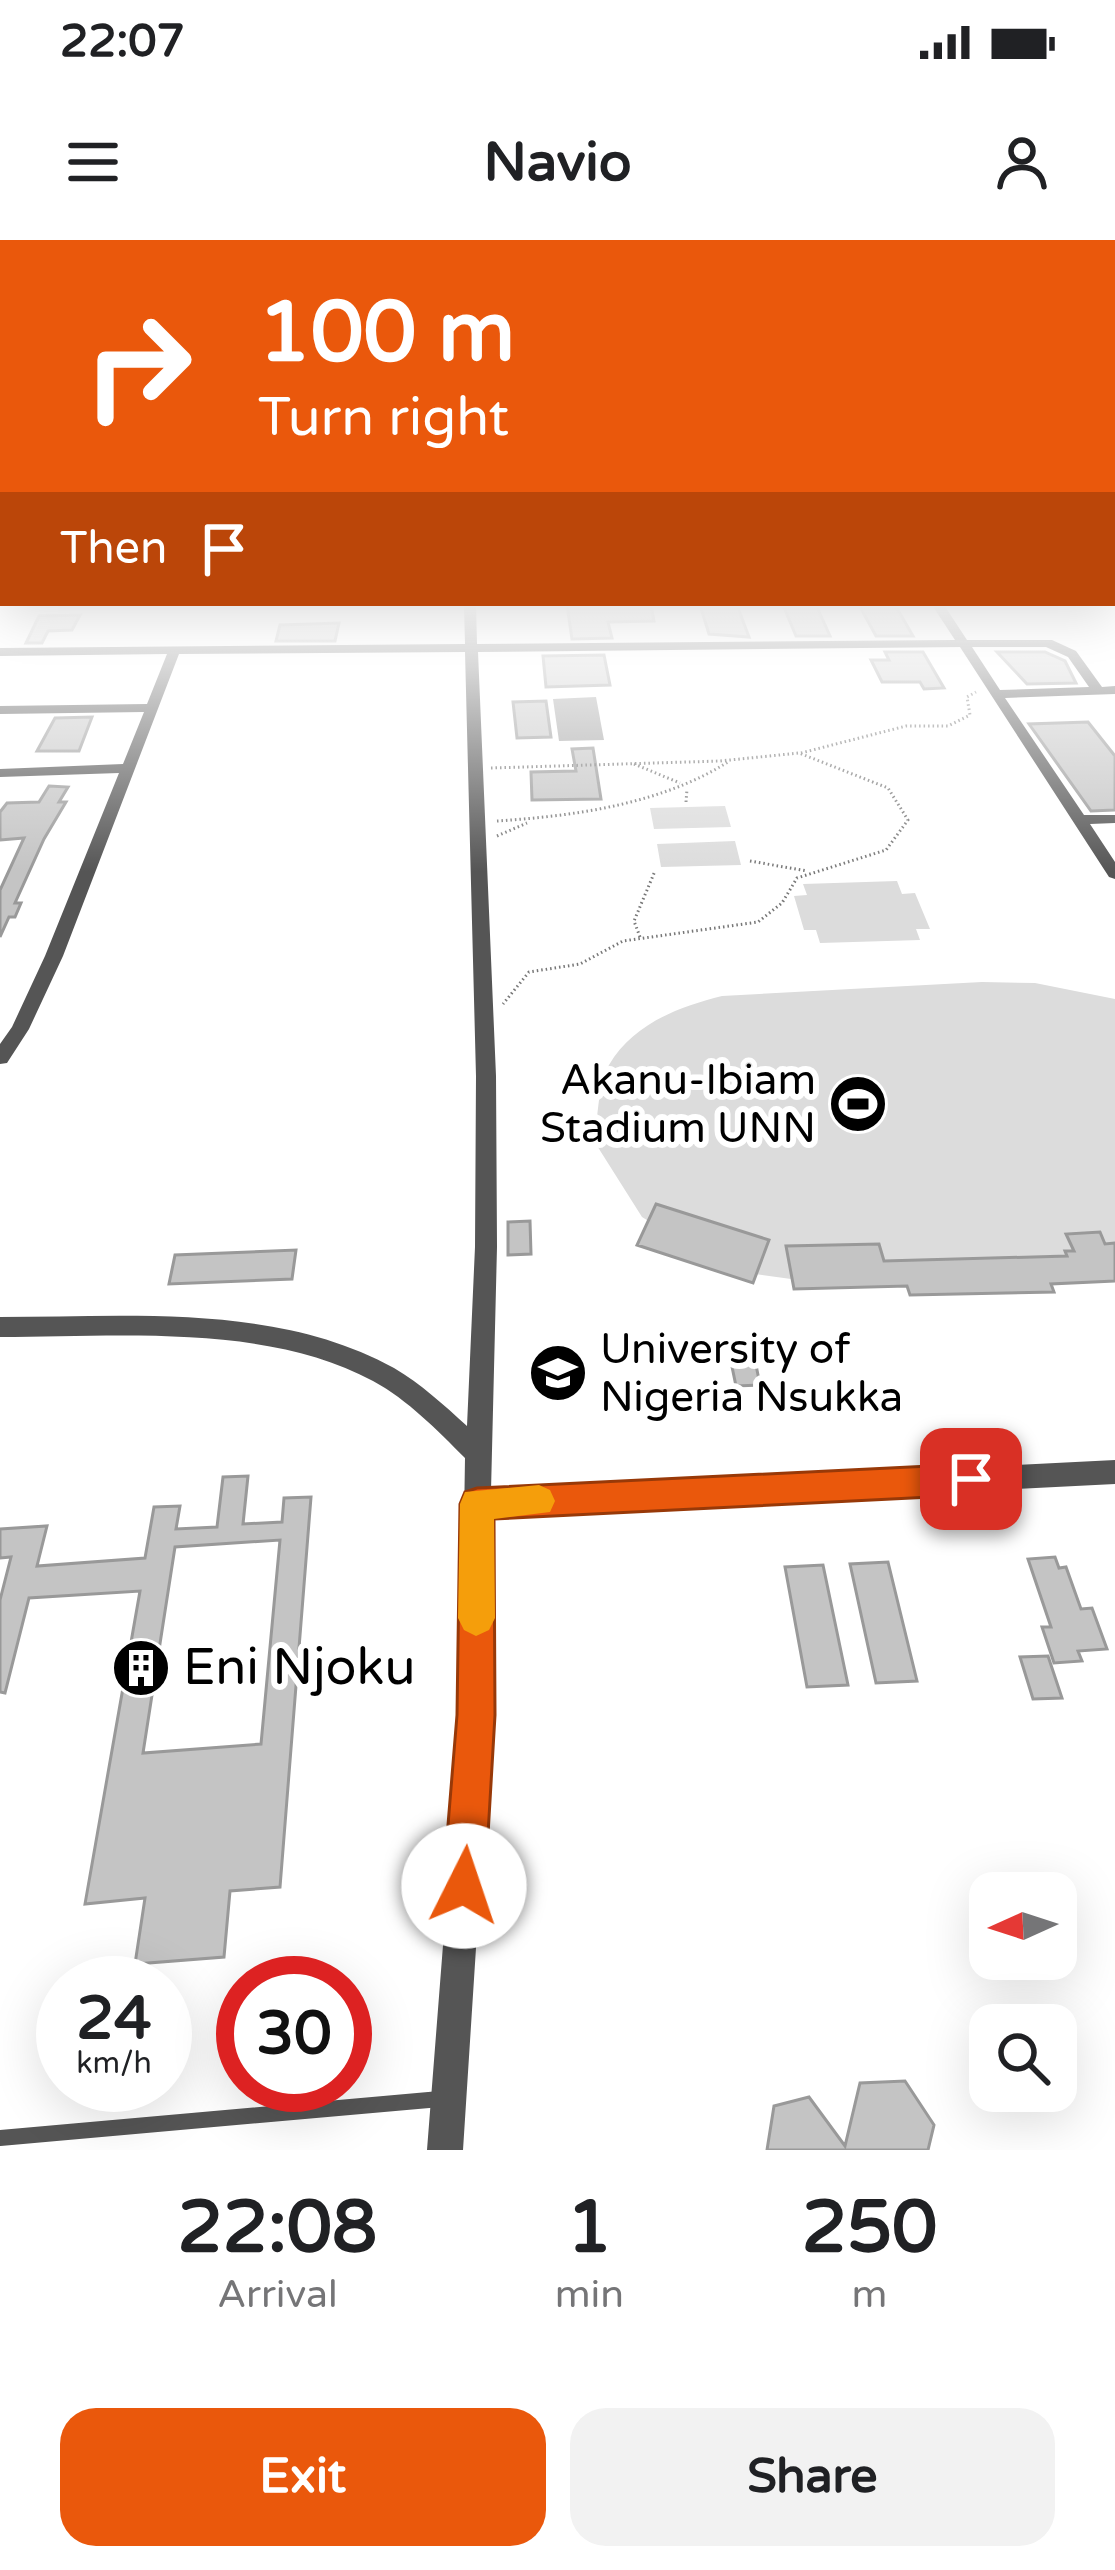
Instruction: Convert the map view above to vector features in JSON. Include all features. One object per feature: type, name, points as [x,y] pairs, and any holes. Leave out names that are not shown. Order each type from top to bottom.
[{"type":"street","points":[[0,1058],[20,1029],[53,956],[157,694]]},
{"type":"street","points":[[445,2150],[476,1715],[486,1247],[485,1036],[472,694]]},
{"type":"street","points":[[995,694],[1115,874]]},
{"type":"street","points":[[0,710],[152,708]]},
{"type":"street","points":[[0,773],[129,768]]},
{"type":"street","points":[[1078,820],[1115,819]]},
{"type":"street","points":[[0,1327],[194,1331],[304,1346],[370,1367],[421,1399],[478,1453]]},
{"type":"street","points":[[477,1504],[1112,1480]]},
{"type":"lane","points":[[0,2138],[449,2098]]},
{"type":"path","points":[[475,772],[557,763],[731,760],[799,753],[866,740],[905,726],[955,726],[970,715],[967,697],[986,694]]},
{"type":"path","points":[[750,861],[808,872],[862,860],[886,850],[908,820],[888,788],[799,753]]},
{"type":"path","points":[[478,832],[607,807],[686,785],[708,778],[731,760]]},
{"type":"path","points":[[632,764],[686,785]]},
{"type":"path","points":[[686,785],[686,802]]},
{"type":"path","points":[[478,832],[531,820]]},
{"type":"path","points":[[641,938],[634,921],[655,871]]},
{"type":"path","points":[[485,1036],[522,976],[580,964],[609,946],[641,938],[758,922],[770,916],[790,885],[808,872]]},
{"type":"shaded area","points":[[596,697],[604,740],[559,741],[553,699]]},
{"type":"shaded area","points":[[725,806],[731,827],[654,829],[650,808]]},
{"type":"shaded area","points":[[735,841],[741,865],[661,867],[657,844]]},
{"type":"shaded area","points":[[897,881],[902,894],[915,893],[930,929],[916,929],[920,940],[820,943],[816,930],[804,930],[794,896],[807,895],[803,884]]},
{"type":"shaded area","name":"Akanu-Ibiam Stadium UNN","points":[[1035,983],[1115,999],[1115,1270],[820,1283],[727,1270],[642,1217],[594,1141],[600,1091],[609,1065],[631,1038],[673,1012],[722,996]]},
{"type":"building","points":[[546,701],[551,737],[517,738],[513,702]]},
{"type":"building","points":[[92,717],[79,751],[37,751],[55,718]]},
{"type":"building","points":[[1088,722],[1115,756],[1115,810],[1091,811],[1029,724]]},
{"type":"building","points":[[593,748],[601,799],[532,800],[531,772],[576,771],[572,749]]},
{"type":"building","points":[[49,786],[68,787],[59,802],[66,802],[15,903],[21,903],[15,917],[9,917],[0,937],[0,890],[24,838],[0,840],[0,812],[7,803],[39,802]]},
{"type":"building","points":[[656,1204],[769,1240],[753,1283],[637,1245]]},
{"type":"building","points":[[530,1221],[531,1254],[508,1255],[508,1222]]},
{"type":"building","points":[[1100,1232],[1105,1244],[1115,1243],[1115,1281],[1051,1284],[1054,1292],[910,1295],[907,1286],[794,1289],[786,1246],[879,1244],[884,1261],[1067,1256],[1065,1251],[1074,1251],[1066,1234]]},
{"type":"building","points":[[296,1250],[292,1279],[169,1284],[175,1255]]},
{"type":"building","points":[[754,1355],[760,1385],[736,1386],[730,1357]]},
{"type":"building","name":"Eni Njoku","points":[[248,1476],[243,1524],[282,1522],[284,1498],[311,1497],[280,1887],[230,1891],[224,1956],[136,1956],[145,1898],[85,1904],[140,1591],[29,1598],[5,1693],[0,1692],[0,1600],[11,1557],[0,1558],[0,1529],[47,1526],[37,1566],[145,1558],[154,1507],[180,1506],[176,1529],[217,1527],[223,1477]],"holes":[[[280,1540],[261,1744],[143,1753],[175,1547]]]},
{"type":"building","points":[[1055,1557],[1059,1568],[1066,1567],[1081,1609],[1092,1608],[1107,1649],[1078,1651],[1082,1661],[1054,1663],[1042,1627],[1051,1627],[1028,1559]]},
{"type":"building","points":[[888,1562],[917,1681],[876,1683],[850,1564]]},
{"type":"building","points":[[823,1565],[848,1685],[807,1687],[785,1567]]},
{"type":"building","points":[[1048,1656],[1062,1698],[1033,1699],[1020,1657]]},
{"type":"building","points":[[905,2081],[934,2125],[928,2150],[767,2150],[774,2106],[809,2097],[845,2146],[860,2083]]},
{"type":"slow traffic","points":[[476,1618],[477,1504],[539,1501]]},
{"type":"place","name":"Akanu-Ibiam Stadium UNN","points":[[858,1104]]},
{"type":"place","name":"University of Nigeria Nsukka","points":[[558,1373]]},
{"type":"place","name":"Eni Njoku","points":[[141,1668]]},
{"type":"route","points":[[464,1886],[476,1715],[477,1504],[971,1479]]}]
